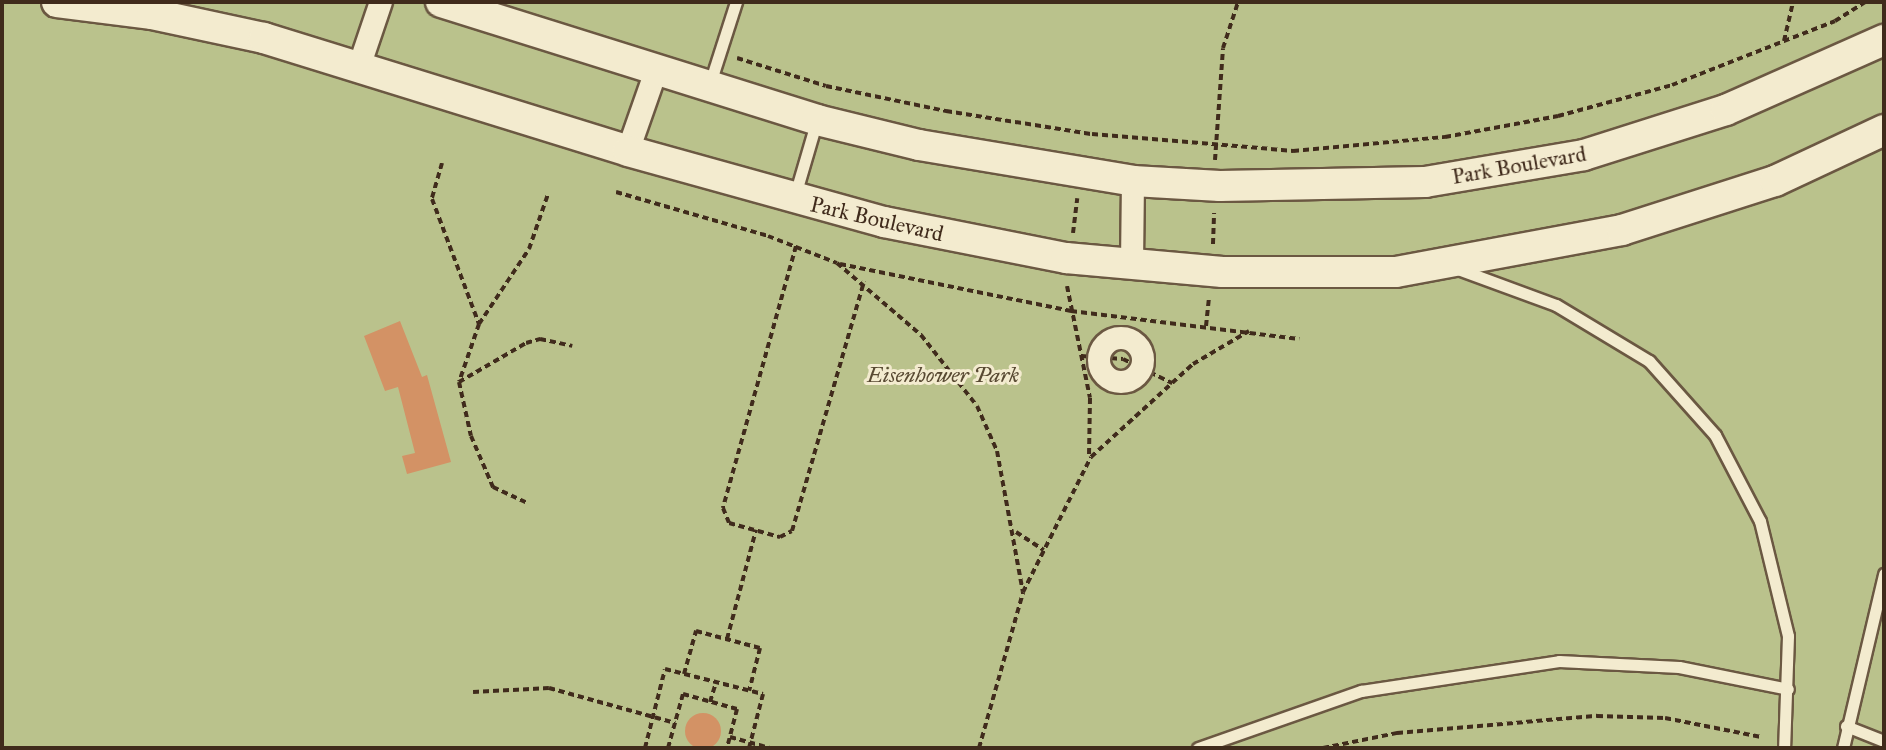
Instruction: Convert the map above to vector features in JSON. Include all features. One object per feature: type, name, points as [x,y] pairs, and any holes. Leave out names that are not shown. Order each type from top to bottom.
[{"type":"street","name":"Park Boulevard","points":[[57,2],[152,14],[360,64],[628,151],[794,200],[1023,250],[1132,263],[1281,274],[1396,272],[1622,230],[1775,181],[1884,130]]},
{"type":"street","points":[[360,64],[381,2]]},
{"type":"street","name":"Park Boulevard","points":[[441,2],[817,120],[990,160],[1133,181],[1220,186],[1425,182],[1584,155],[1726,110],[1884,40]]},
{"type":"street","points":[[628,151],[656,71]]},
{"type":"street","points":[[1132,263],[1133,181]]},
{"type":"street","points":[[1124,338],[1141,351],[1141,368],[1129,381],[1114,381],[1102,373],[1090,356],[1110,340],[1124,338]]},
{"type":"lane","points":[[708,87],[736,2]]},
{"type":"lane","points":[[794,200],[817,120]]},
{"type":"lane","points":[[1446,265],[1556,305],[1649,361],[1715,435],[1760,521],[1788,636],[1784,748]]},
{"type":"lane","points":[[1843,748],[1884,574]]},
{"type":"lane","points":[[1198,748],[1361,691],[1559,661],[1679,667],[1788,689]]},
{"type":"lane","points":[[1846,726],[1884,741]]},
{"type":"path","points":[[1784,41],[1793,2]]},
{"type":"path","points":[[720,53],[826,86],[946,111],[1092,134],[1293,151],[1445,137],[1558,116],[1672,85],[1784,41],[1865,2]]},
{"type":"path","points":[[442,163],[432,199],[479,324]]},
{"type":"path","points":[[1072,243],[1078,188]]},
{"type":"path","points":[[616,192],[796,246],[837,263],[1071,311],[1299,339]]},
{"type":"path","points":[[527,503],[493,487],[471,436],[459,382],[479,324],[529,249],[548,194]]},
{"type":"path","points":[[796,246],[723,508],[729,523],[780,537],[792,531],[864,281]]},
{"type":"path","points":[[837,263],[864,281],[921,335],[977,406],[997,451],[1023,592]]},
{"type":"path","points":[[1068,272],[1066,298],[1090,356],[1089,461]]},
{"type":"path","points":[[977,746],[1023,592],[1089,461],[1172,383],[1249,331]]},
{"type":"path","points":[[459,382],[526,343],[540,339],[572,346]]},
{"type":"path","points":[[1090,356],[1141,368],[1172,383]]},
{"type":"path","points":[[727,639],[756,530]]},
{"type":"path","points":[[1014,531],[1044,550]]},
{"type":"path","points":[[684,674],[696,631],[727,639],[760,648],[749,691]]},
{"type":"path","points":[[645,748],[665,669],[763,694],[749,745]]},
{"type":"path","points":[[710,702],[716,682]]},
{"type":"path","points":[[473,692],[549,688],[675,723]]},
{"type":"path","points":[[668,748],[683,694],[737,709],[727,748]]},
{"type":"path","points":[[1323,748],[1397,733],[1597,716],[1665,718],[1761,737]]},
{"type":"path","points":[[730,737],[749,745],[770,748]]},
{"type":"green space","name":"Eisenhower Park","points":[[2,2],[1884,2],[1884,748],[2,748]]},
{"type":"building","points":[[400,321],[422,377],[427,375],[451,462],[407,474],[402,456],[415,453],[398,387],[385,391],[364,336]]},
{"type":"building","points":[[703,713],[716,718],[721,731],[716,744],[703,749],[690,744],[685,731],[690,718]]}]
